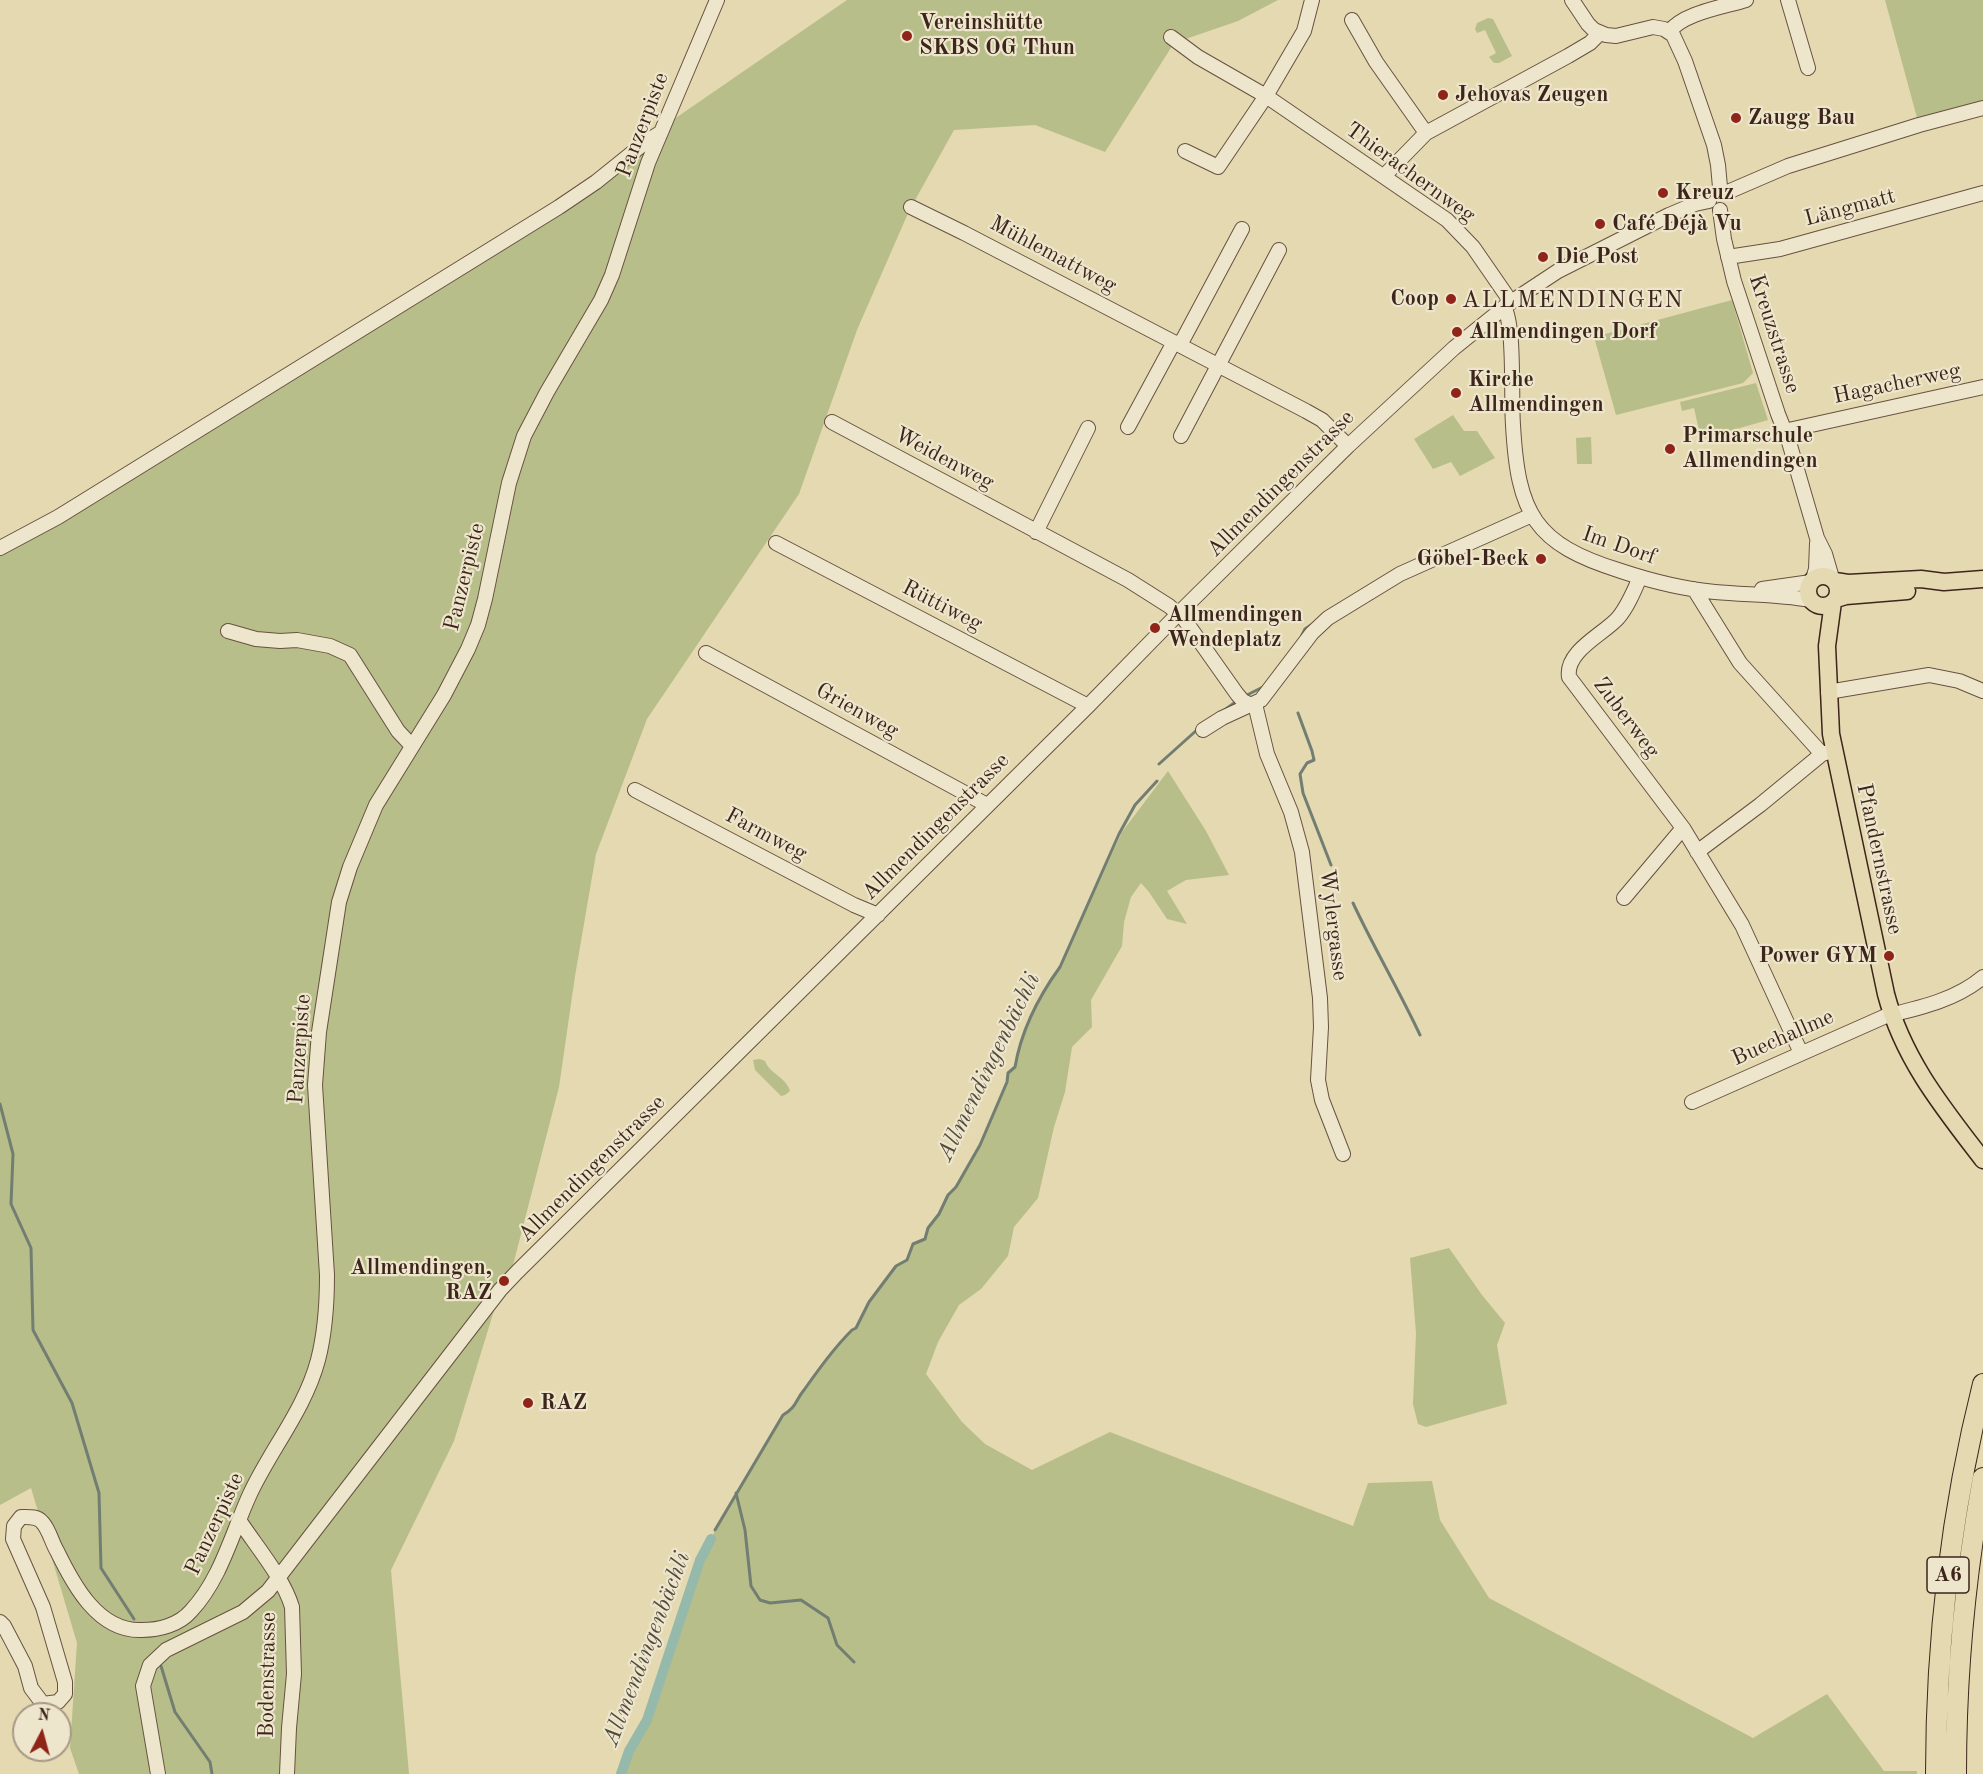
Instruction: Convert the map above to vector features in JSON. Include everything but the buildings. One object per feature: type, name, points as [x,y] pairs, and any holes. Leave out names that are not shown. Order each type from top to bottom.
[{"type":"highway","name":"A6","points":[[1936,1774],[1940,1663],[1949,1569],[1965,1468],[1983,1384]]},
{"type":"highway","name":"A6","points":[[1956,1774],[1961,1641],[1983,1478]]},
{"type":"main road","points":[[1944,582],[1923,589],[1846,596],[1824,606],[1813,602],[1808,591],[1812,581],[1820,576],[1848,583],[1921,579],[1944,582],[1983,579]]},
{"type":"main road","points":[[1833,580],[1838,592],[1835,601]]},
{"type":"main road","name":"Pfandernstrasse","points":[[1835,601],[1827,646],[1828,752],[1892,1015],[1901,1039],[1925,1082],[1983,1160]]},
{"type":"main road","name":"Pfandernstrasse","points":[[1813,602],[1820,615],[1827,646]]},
{"type":"street","name":"Panzerpiste","points":[[0,1622],[25,1666],[31,1688],[43,1704],[58,1702],[65,1694],[65,1682],[43,1606],[13,1539],[14,1526],[21,1518],[32,1517],[42,1522],[71,1579],[101,1616],[115,1624],[139,1631],[166,1627],[189,1614],[211,1584],[250,1493],[304,1399],[319,1359],[327,1298],[316,1076],[319,1032],[339,902],[350,867],[376,806],[444,695],[468,649],[485,599],[509,483],[524,436],[612,275],[648,163],[717,0]]},
{"type":"street","points":[[1185,151],[1218,167],[1266,96],[1304,31],[1312,0]]},
{"type":"street","points":[[1572,0],[1588,24],[1600,33],[1616,36],[1653,27],[1664,28],[1676,39],[1714,145],[1725,189],[1731,198],[1729,205],[1714,206],[1712,192],[1725,189],[1810,159],[1919,125],[1983,108]]},
{"type":"street","points":[[1669,32],[1674,25],[1684,19],[1746,0]]},
{"type":"street","points":[[1788,0],[1808,68]]},
{"type":"street","points":[[1352,20],[1376,62],[1426,133]]},
{"type":"street","points":[[1384,176],[1426,133],[1590,43],[1600,33]]},
{"type":"street","name":"Thierachernweg","points":[[1171,38],[1198,57],[1266,96],[1434,210],[1458,230],[1473,247],[1508,304]]},
{"type":"street","points":[[0,548],[58,517],[559,207],[660,133]]},
{"type":"street","name":"Längmatt","points":[[1728,257],[1780,249],[1983,193]]},
{"type":"street","name":"Allmendingenstrasse","points":[[158,1774],[143,1686],[150,1665],[166,1650],[243,1612],[268,1591],[509,1281],[1179,613],[1434,364],[1508,304],[1582,258],[1682,210],[1714,206]]},
{"type":"street","name":"Kreuzstrasse","points":[[1714,206],[1817,538],[1833,580]]},
{"type":"street","name":"Mühlemattweg","points":[[911,207],[1315,416],[1348,446]]},
{"type":"street","points":[[1128,427],[1242,230]]},
{"type":"street","points":[[1181,436],[1279,250]]},
{"type":"street","name":"Im Dorf","points":[[1508,304],[1515,460],[1521,489],[1532,515],[1545,533],[1565,549],[1604,566],[1640,577],[1694,589],[1740,592],[1813,602]]},
{"type":"street","name":"Hagacherweg","points":[[1784,430],[1983,387]]},
{"type":"street","name":"Weidenweg","points":[[832,423],[1135,584],[1179,613]]},
{"type":"street","points":[[1036,532],[1088,428]]},
{"type":"street","points":[[1203,730],[1222,718],[1253,705],[1265,696],[1312,633],[1328,618],[1400,574],[1532,515]]},
{"type":"street","name":"Kreuzstrasse","points":[[1812,581],[1816,569],[1817,538]]},
{"type":"street","name":"Rüttiweg","points":[[776,543],[1088,706]]},
{"type":"street","name":"Zuberweg","points":[[1640,577],[1619,616],[1585,645],[1568,673],[1573,683],[1683,828],[1742,925],[1801,1053]]},
{"type":"street","name":"Im Dorf","points":[[1740,592],[1812,581]]},
{"type":"street","points":[[1694,589],[1740,663],[1828,752],[1697,852]]},
{"type":"street","points":[[1179,613],[1237,694],[1243,701],[1253,705]]},
{"type":"street","points":[[228,631],[256,639],[297,640],[330,646],[350,655],[398,731],[412,746]]},
{"type":"street","name":"Grienweg","points":[[706,653],[987,805]]},
{"type":"street","points":[[1828,692],[1929,675],[1959,681],[1983,691]]},
{"type":"street","name":"Wylergasse","points":[[1253,705],[1267,754],[1291,812],[1302,852],[1320,998],[1321,1027],[1317,1068],[1319,1089],[1343,1154]]},
{"type":"street","name":"Farmweg","points":[[635,790],[854,905],[878,915]]},
{"type":"street","points":[[1624,898],[1683,828]]},
{"type":"street","name":"Buechallme","points":[[1692,1101],[1892,1015],[1946,999],[1983,977]]},
{"type":"street","name":"Bodenstrasse","points":[[239,1520],[264,1555],[289,1597],[294,1618],[292,1647],[294,1674],[287,1774]]},
{"type":"green space","points":[[847,0],[1278,0],[1238,21],[1174,43],[1105,152],[1035,125],[954,130],[909,211],[857,330],[799,494],[647,719],[596,854],[559,1087],[511,1273],[496,1304],[454,1441],[391,1570],[409,1774],[79,1774],[72,1754],[77,1643],[31,1488],[0,1505],[0,554],[320,363]]},
{"type":"green space","points":[[1885,0],[1983,0],[1983,108],[1919,125]]},
{"type":"green space","points":[[1488,18],[1493,19],[1512,56],[1499,63],[1494,63],[1489,57],[1496,53],[1485,30],[1477,33],[1475,29],[1477,23]]},
{"type":"green space","points":[[1732,300],[1753,373],[1743,383],[1616,415],[1594,337]]},
{"type":"green space","points":[[1756,383],[1768,420],[1701,439],[1694,408],[1682,411],[1680,402]]},
{"type":"green space","points":[[1453,415],[1464,431],[1477,431],[1495,458],[1460,476],[1451,462],[1433,469],[1414,439]]},
{"type":"green space","points":[[1591,437],[1592,464],[1577,464],[1576,438]]},
{"type":"green space","points":[[1168,771],[1206,831],[1229,875],[1186,880],[1167,891],[1187,924],[1167,919],[1141,883],[1131,897],[1124,922],[1122,946],[1091,1000],[1092,1027],[1072,1047],[1065,1092],[1054,1127],[1038,1198],[1014,1227],[1008,1256],[981,1289],[959,1305],[938,1342],[926,1374],[962,1422],[985,1444],[1032,1470],[1110,1432],[1353,1526],[1368,1483],[1432,1481],[1440,1520],[1489,1598],[1753,1738],[1827,1694],[1884,1771],[1917,1771],[1917,1774],[621,1774],[629,1751],[647,1720],[700,1560],[717,1527],[783,1415],[793,1407],[839,1344],[856,1328],[869,1302],[896,1266],[907,1260],[913,1244],[925,1239],[928,1228],[939,1214],[948,1195],[956,1187],[980,1145],[1007,1082],[1008,1073],[1015,1067],[1032,1015],[1060,967],[1122,832]]},
{"type":"green space","points":[[753,1060],[765,1061],[770,1069],[785,1082],[790,1091],[781,1096],[755,1070]]},
{"type":"green space","points":[[1449,1248],[1505,1323],[1497,1345],[1507,1404],[1426,1427],[1418,1424],[1413,1404],[1416,1333],[1410,1258]]},
{"type":"waterway","points":[[1302,635],[1311,625]]},
{"type":"waterway","points":[[1247,695],[1265,686]]},
{"type":"waterway","name":"Allmendingenbächli","points":[[1223,711],[1237,701]]},
{"type":"waterway","points":[[1298,713],[1314,760],[1307,763],[1300,774],[1303,793],[1331,865]]},
{"type":"waterway","name":"Allmendingenbächli","points":[[1159,764],[1198,729]]},
{"type":"waterway","name":"Allmendingenbächli","points":[[715,1530],[783,1415],[793,1407],[839,1344],[856,1328],[869,1302],[896,1266],[907,1260],[913,1244],[925,1239],[928,1228],[939,1214],[948,1195],[956,1187],[980,1145],[1007,1082],[1008,1073],[1015,1067],[1032,1015],[1060,967],[1119,834],[1135,805],[1157,781]]},
{"type":"waterway","points":[[1353,903],[1420,1035]]},
{"type":"waterway","points":[[0,1104],[13,1154],[11,1204],[31,1248],[33,1330],[72,1403],[99,1493],[101,1568],[134,1619]]},
{"type":"waterway","points":[[736,1493],[745,1530],[751,1586],[760,1600],[770,1603],[801,1600],[828,1618],[837,1645],[854,1662]]},
{"type":"waterway","name":"Allmendingenbächli","points":[[621,1774],[629,1751],[647,1720],[700,1560],[711,1539]]},
{"type":"waterway","points":[[161,1666],[175,1712],[210,1762],[212,1774]]},
{"type":"place","name":"Vereinshütte SKBS OG Thun","points":[[907,36]]},
{"type":"place","name":"Jehovas Zeugen","points":[[1443,95]]},
{"type":"place","name":"Zaugg Bau","points":[[1736,118]]},
{"type":"place","name":"Kreuz","points":[[1663,193]]},
{"type":"place","name":"Café Déjà Vu","points":[[1600,224]]},
{"type":"place","name":"Die Post","points":[[1543,257]]},
{"type":"place","name":"Coop","points":[[1451,299]]},
{"type":"place","name":"Allmendingen Dorf","points":[[1457,332]]},
{"type":"place","name":"Kirche Allmendingen","points":[[1456,393]]},
{"type":"place","name":"Primarschule Allmendingen","points":[[1670,449]]},
{"type":"place","name":"Göbel-Beck","points":[[1541,559]]},
{"type":"place","name":"Allmendingen Wendeplatz","points":[[1155,628]]},
{"type":"place","name":"Power GYM","points":[[1889,956]]},
{"type":"place","name":"Allmendingen, RAZ","points":[[504,1281]]},
{"type":"place","name":"RAZ","points":[[528,1403]]},
{"type":"district","name":"ALLMENDINGEN","points":[[1573,301]]}]
